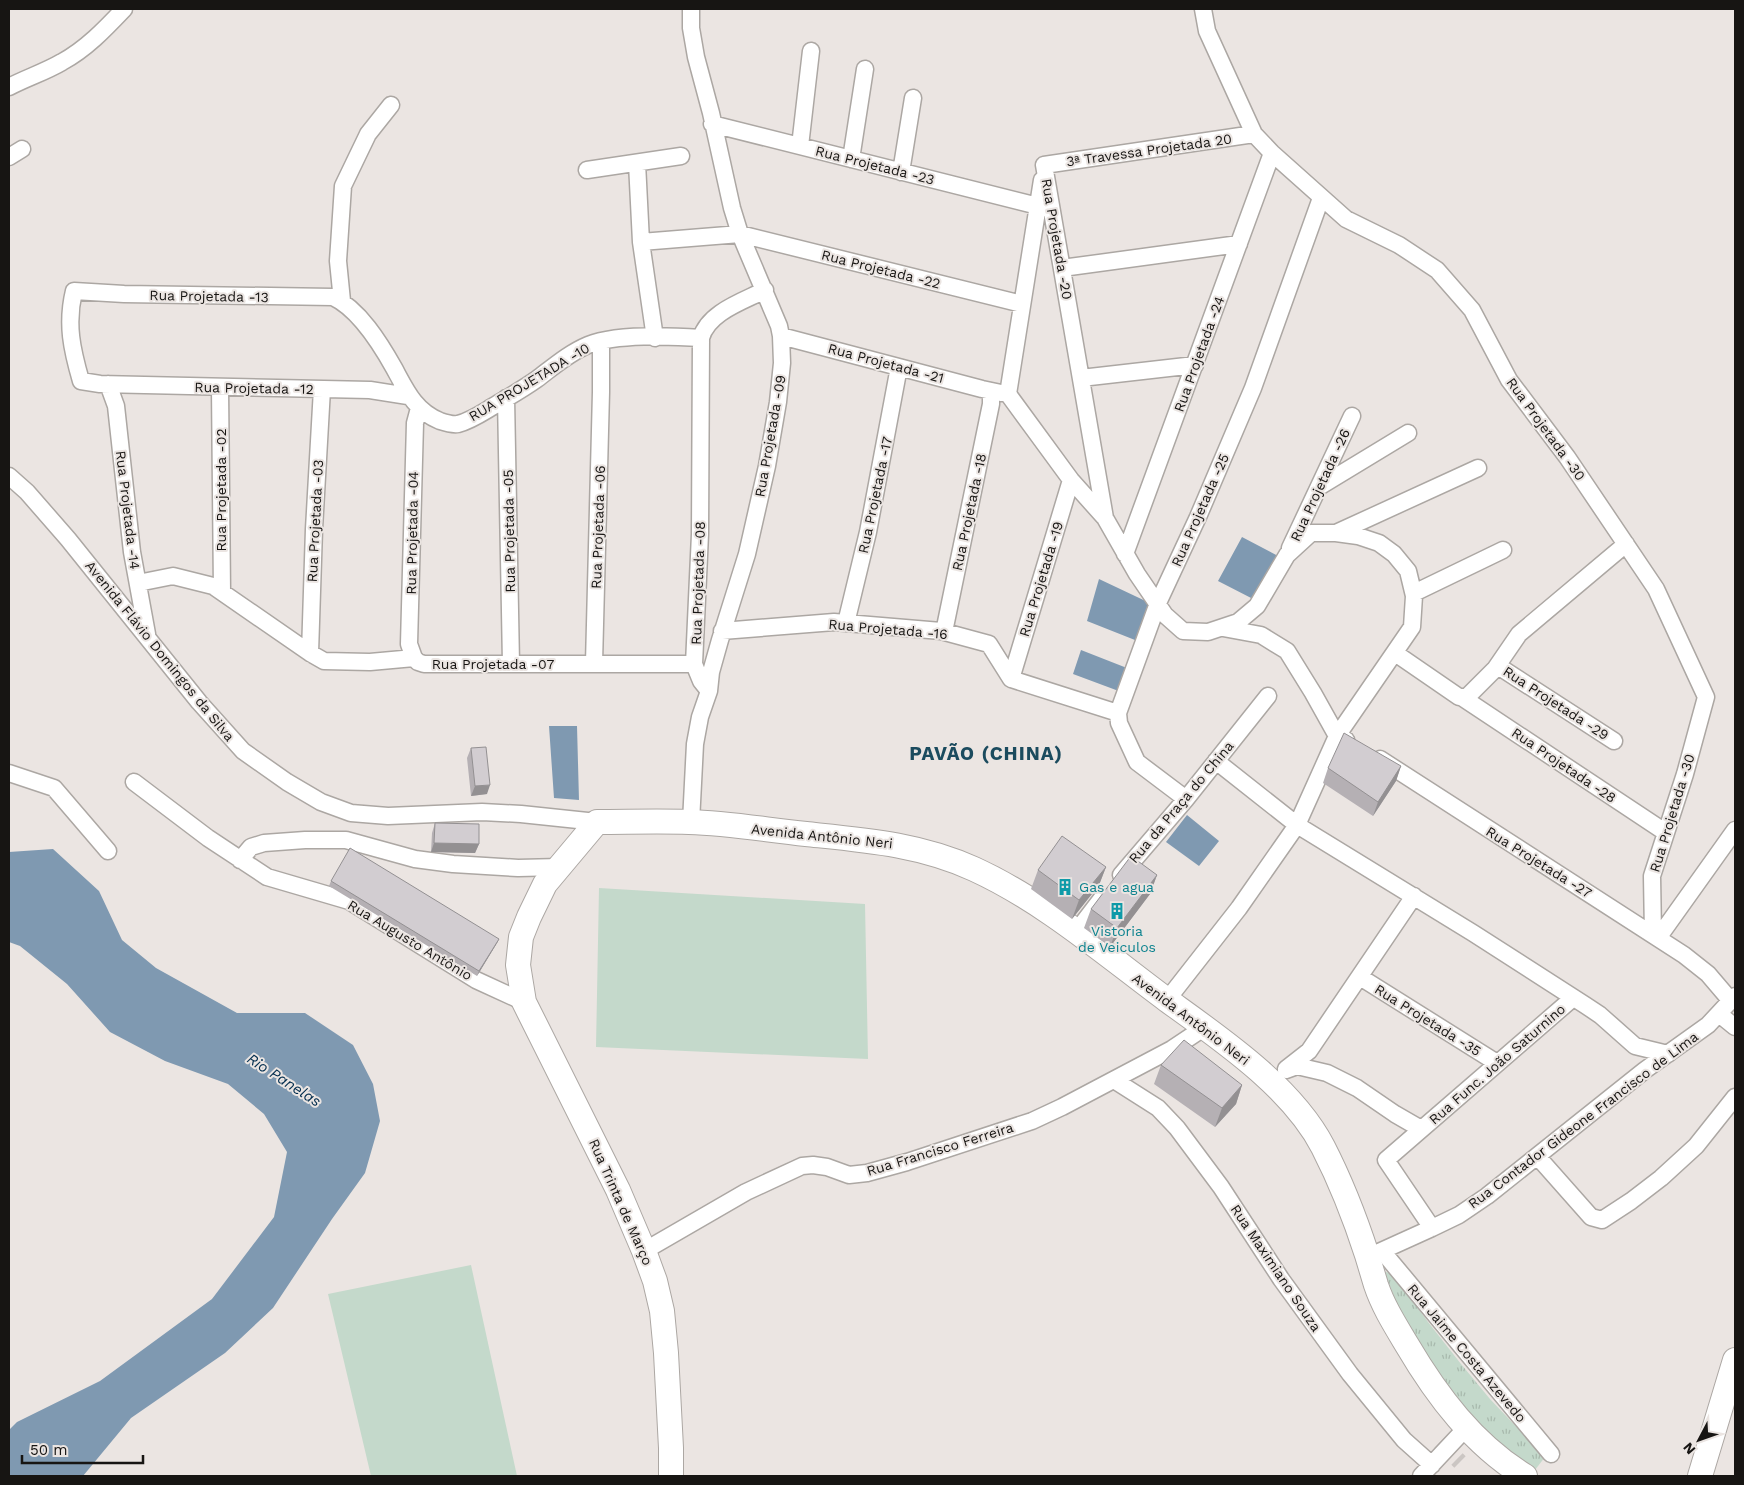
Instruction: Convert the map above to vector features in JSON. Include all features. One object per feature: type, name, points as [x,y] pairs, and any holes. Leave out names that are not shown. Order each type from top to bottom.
[{"type":"street","points":[[9,87],[62,62],[81,50],[100,34],[124,9]]},
{"type":"street","name":"Rua Projetada -09","points":[[691,9],[696,57],[732,208],[740,234],[765,290],[782,336],[782,363],[778,402],[767,466],[747,554],[722,631],[708,691]]},
{"type":"street","name":"Rua Projetada -30","points":[[1202,9],[1207,31],[1254,134],[1272,153],[1346,219],[1399,246],[1437,270],[1472,310],[1509,380],[1566,457],[1656,589],[1706,697],[1685,774],[1652,876],[1655,936]]},
{"type":"street","points":[[800,146],[811,51]]},
{"type":"street","points":[[851,159],[865,69]]},
{"type":"street","points":[[902,172],[913,98]]},
{"type":"street","points":[[391,105],[368,134],[343,186],[337,299],[349,306],[371,333],[414,402]]},
{"type":"street","name":"Rua Projetada -23","points":[[712,124],[1038,206]]},
{"type":"street","name":"3ª Travessa Projetada 20","points":[[1044,166],[1254,134]]},
{"type":"street","name":"Rua Projetada -24","points":[[1125,554],[1272,153]]},
{"type":"street","points":[[587,170],[681,156]]},
{"type":"street","points":[[637,163],[640,242],[655,338]]},
{"type":"street","name":"Rua Projetada -20","points":[[1008,394],[1044,166]]},
{"type":"street","name":"Rua Projetada -20","points":[[1044,166],[1105,518],[1137,574],[1165,615],[1183,631],[1208,632],[1223,628]]},
{"type":"street","name":"Rua Projetada -25","points":[[1118,712],[1158,603],[1198,517],[1253,388],[1321,198]]},
{"type":"street","name":"Rua Projetada -22","points":[[640,242],[740,234],[1022,304]]},
{"type":"street","points":[[1062,268],[1238,244]]},
{"type":"street","points":[[701,338],[711,320],[765,290]]},
{"type":"street","name":"Rua Projetada -13","points":[[104,384],[81,382],[71,347],[70,308],[74,291],[86,293],[337,299]]},
{"type":"street","name":"Rua Projetada -21","points":[[782,336],[1008,394]]},
{"type":"street","name":"RUA PROJETADA -10","points":[[414,402],[428,415],[440,421],[457,424],[478,416],[588,345],[617,339],[701,338]]},
{"type":"street","name":"Rua Projetada -08","points":[[701,338],[700,534],[694,664],[701,681],[708,691]]},
{"type":"street","name":"Rua Projetada -06","points":[[594,663],[601,342]]},
{"type":"street","points":[[1080,378],[1194,365]]},
{"type":"street","name":"Rua Projetada -17","points":[[846,623],[868,532],[899,367]]},
{"type":"street","name":"Rua Projetada -12","points":[[104,384],[370,390],[414,402]]},
{"type":"street","name":"Rua Projetada -14","points":[[104,384],[116,406],[132,552],[148,636]]},
{"type":"street","name":"Rua Projetada -02","points":[[220,388],[222,592]]},
{"type":"street","name":"Rua Projetada -03","points":[[310,653],[314,529],[322,389]]},
{"type":"street","name":"Rua Projetada -18","points":[[944,632],[988,420],[992,391]]},
{"type":"street","points":[[1008,394],[1071,480],[1105,518]]},
{"type":"street","name":"Rua Projetada -05","points":[[506,398],[512,664]]},
{"type":"street","name":"Rua Projetada -04","points":[[414,402],[409,644],[414,658]]},
{"type":"street","name":"Rua Projetada -26","points":[[1223,628],[1238,622],[1257,606],[1287,555],[1352,416]]},
{"type":"street","points":[[1319,487],[1408,433]]},
{"type":"street","points":[[1336,533],[1478,468]]},
{"type":"street","name":"Avenida Flávio Domingos da Silva","points":[[9,476],[27,492],[68,539],[148,636],[199,702],[243,751],[287,782],[320,802],[351,813],[360,814],[388,816],[482,812],[597,822]]},
{"type":"street","name":"Rua Projetada -19","points":[[1011,679],[1071,480]]},
{"type":"street","name":"Rua Projetada -26","points":[[1287,555],[1311,533],[1336,533]]},
{"type":"street","points":[[1167,1000],[1239,908],[1297,825],[1337,736],[1412,627],[1414,594],[1408,571],[1394,554],[1379,543],[1358,536],[1336,533]]},
{"type":"street","points":[[1464,698],[1476,690],[1498,666],[1519,634],[1626,544]]},
{"type":"street","points":[[1414,594],[1503,550]]},
{"type":"street","name":"Rua Projetada -07","points":[[138,583],[173,576],[213,586],[310,653],[324,660],[370,662],[414,658],[424,664],[694,664]]},
{"type":"street","name":"Rua Projetada -16","points":[[722,631],[834,622],[944,632],[990,644],[1011,679]]},
{"type":"street","points":[[1223,628],[1261,635],[1286,651],[1313,693],[1337,736]]},
{"type":"street","name":"Rua Projetada -28","points":[[1395,653],[1665,832]]},
{"type":"street","name":"Rua Projetada -29","points":[[1498,666],[1614,740]]},
{"type":"street","points":[[1011,679],[1118,712],[1119,723],[1137,762],[1186,799]]},
{"type":"street","points":[[691,822],[696,744],[700,717],[708,691]]},
{"type":"street","name":"Rua da Praça do China","points":[[1076,932],[1268,696]]},
{"type":"street","name":"Rua Projetada -27","points":[[1337,736],[1365,750],[1655,936],[1708,974],[1733,998]]},
{"type":"street","points":[[1216,761],[1297,825],[1473,932],[1600,1015],[1635,1046],[1645,1070]]},
{"type":"street","points":[[9,773],[54,788],[108,851]]},
{"type":"street","name":"Rua Augusto Antônio","points":[[134,782],[240,860],[267,877],[349,901],[476,980],[524,1002]]},
{"type":"street","points":[[524,1002],[518,965],[521,937],[528,917],[545,884],[597,822]]},
{"type":"street","name":"Avenida Antônio Neri","points":[[597,822],[691,822],[908,846],[934,853],[974,869],[1016,892],[1076,932],[1205,1027],[1279,1075],[1296,1108],[1321,1142],[1376,1254],[1376,1286],[1389,1315],[1434,1388],[1466,1428],[1503,1461],[1525,1476]]},
{"type":"street","points":[[1655,936],[1735,830]]},
{"type":"street","points":[[240,860],[251,847],[264,843],[346,840],[408,857],[453,864],[492,867],[560,868]]},
{"type":"street","points":[[1279,1075],[1309,1051],[1414,896]]},
{"type":"street","name":"Rua Projetada -35","points":[[1360,976],[1497,1063]]},
{"type":"street","name":"Rua Func. João Saturnino","points":[[1432,1228],[1386,1160],[1573,998]]},
{"type":"street","name":"Rua Contador Gideone Francisco de Lima","points":[[1376,1254],[1459,1215],[1487,1196],[1645,1070],[1708,1025],[1733,998]]},
{"type":"street","name":"Rua Trinta de Março","points":[[524,1002],[618,1190],[644,1251],[654,1281],[662,1311],[668,1382],[671,1476]]},
{"type":"street","points":[[1719,1014],[1735,1027]]},
{"type":"street","name":"Rua Francisco Ferreira","points":[[644,1251],[746,1192],[802,1166],[827,1167],[848,1175],[867,1173],[907,1162],[1032,1121],[1172,1049],[1205,1027]]},
{"type":"street","points":[[1635,1046],[1668,1054]]},
{"type":"street","points":[[1279,1075],[1297,1066],[1327,1073],[1357,1088],[1421,1129]]},
{"type":"street","name":"Rua Maximiano Souza","points":[[1114,1080],[1158,1108],[1177,1128],[1221,1187],[1281,1279],[1350,1374],[1404,1440],[1426,1471]]},
{"type":"street","points":[[1537,1156],[1591,1217],[1602,1220],[1610,1217],[1661,1178],[1696,1146],[1735,1097]]},
{"type":"street","name":"Rua Jaime Costa Azevedo","points":[[1376,1254],[1551,1454]]},
{"type":"street","points":[[1697,1476],[1735,1360]]},
{"type":"street","points":[[1426,1471],[1466,1428]]},
{"type":"green space","points":[[599,888],[865,904],[868,1059],[596,1047]]},
{"type":"green space","points":[[471,1265],[517,1476],[371,1476],[328,1294]]},
{"type":"green space","points":[[1384,1271],[1395,1276],[1428,1322],[1490,1399],[1545,1457],[1535,1470],[1516,1461],[1482,1429],[1445,1387],[1410,1336]]},
{"type":"water","points":[[1242,537],[1280,557],[1255,600],[1218,581]]},
{"type":"water","points":[[1099,579],[1154,605],[1140,642],[1087,621]]},
{"type":"water","points":[[1081,650],[1132,670],[1124,693],[1073,674]]},
{"type":"water","points":[[549,726],[577,726],[579,800],[554,798]]},
{"type":"water","points":[[1187,815],[1219,841],[1199,866],[1166,842]]},
{"type":"water","name":"Rio Panelas","points":[[53,849],[99,891],[122,940],[156,968],[237,1013],[305,1013],[353,1045],[373,1084],[380,1121],[365,1173],[273,1308],[225,1353],[131,1418],[83,1476],[9,1476],[9,1430],[17,1422],[100,1381],[212,1299],[274,1217],[287,1152],[264,1114],[228,1084],[165,1061],[110,1032],[67,984],[20,946],[9,942],[9,852]]},
{"type":"building","points":[[1344,733],[1401,766],[1378,802],[1328,768]]},
{"type":"building","points":[[486,747],[490,785],[475,786],[471,748]]},
{"type":"building","points":[[435,823],[479,824],[479,844],[434,843]]},
{"type":"building","points":[[1062,836],[1106,867],[1079,900],[1038,870]]},
{"type":"building","points":[[350,848],[499,939],[479,971],[331,881]]},
{"type":"building","points":[[1131,856],[1157,875],[1117,928],[1091,909]]},
{"type":"building","points":[[1184,1040],[1242,1085],[1222,1108],[1161,1065]]},
{"type":"tunnel","points":[[1440,1442],[1460,1462]]},
{"type":"place","name":"Gas e agua","points":[[1065,887]]},
{"type":"place","name":"Vistoria de Veiculos","points":[[1117,911]]},
{"type":"district","name":"PAVÃO (CHINA)","points":[[986,753]]}]
